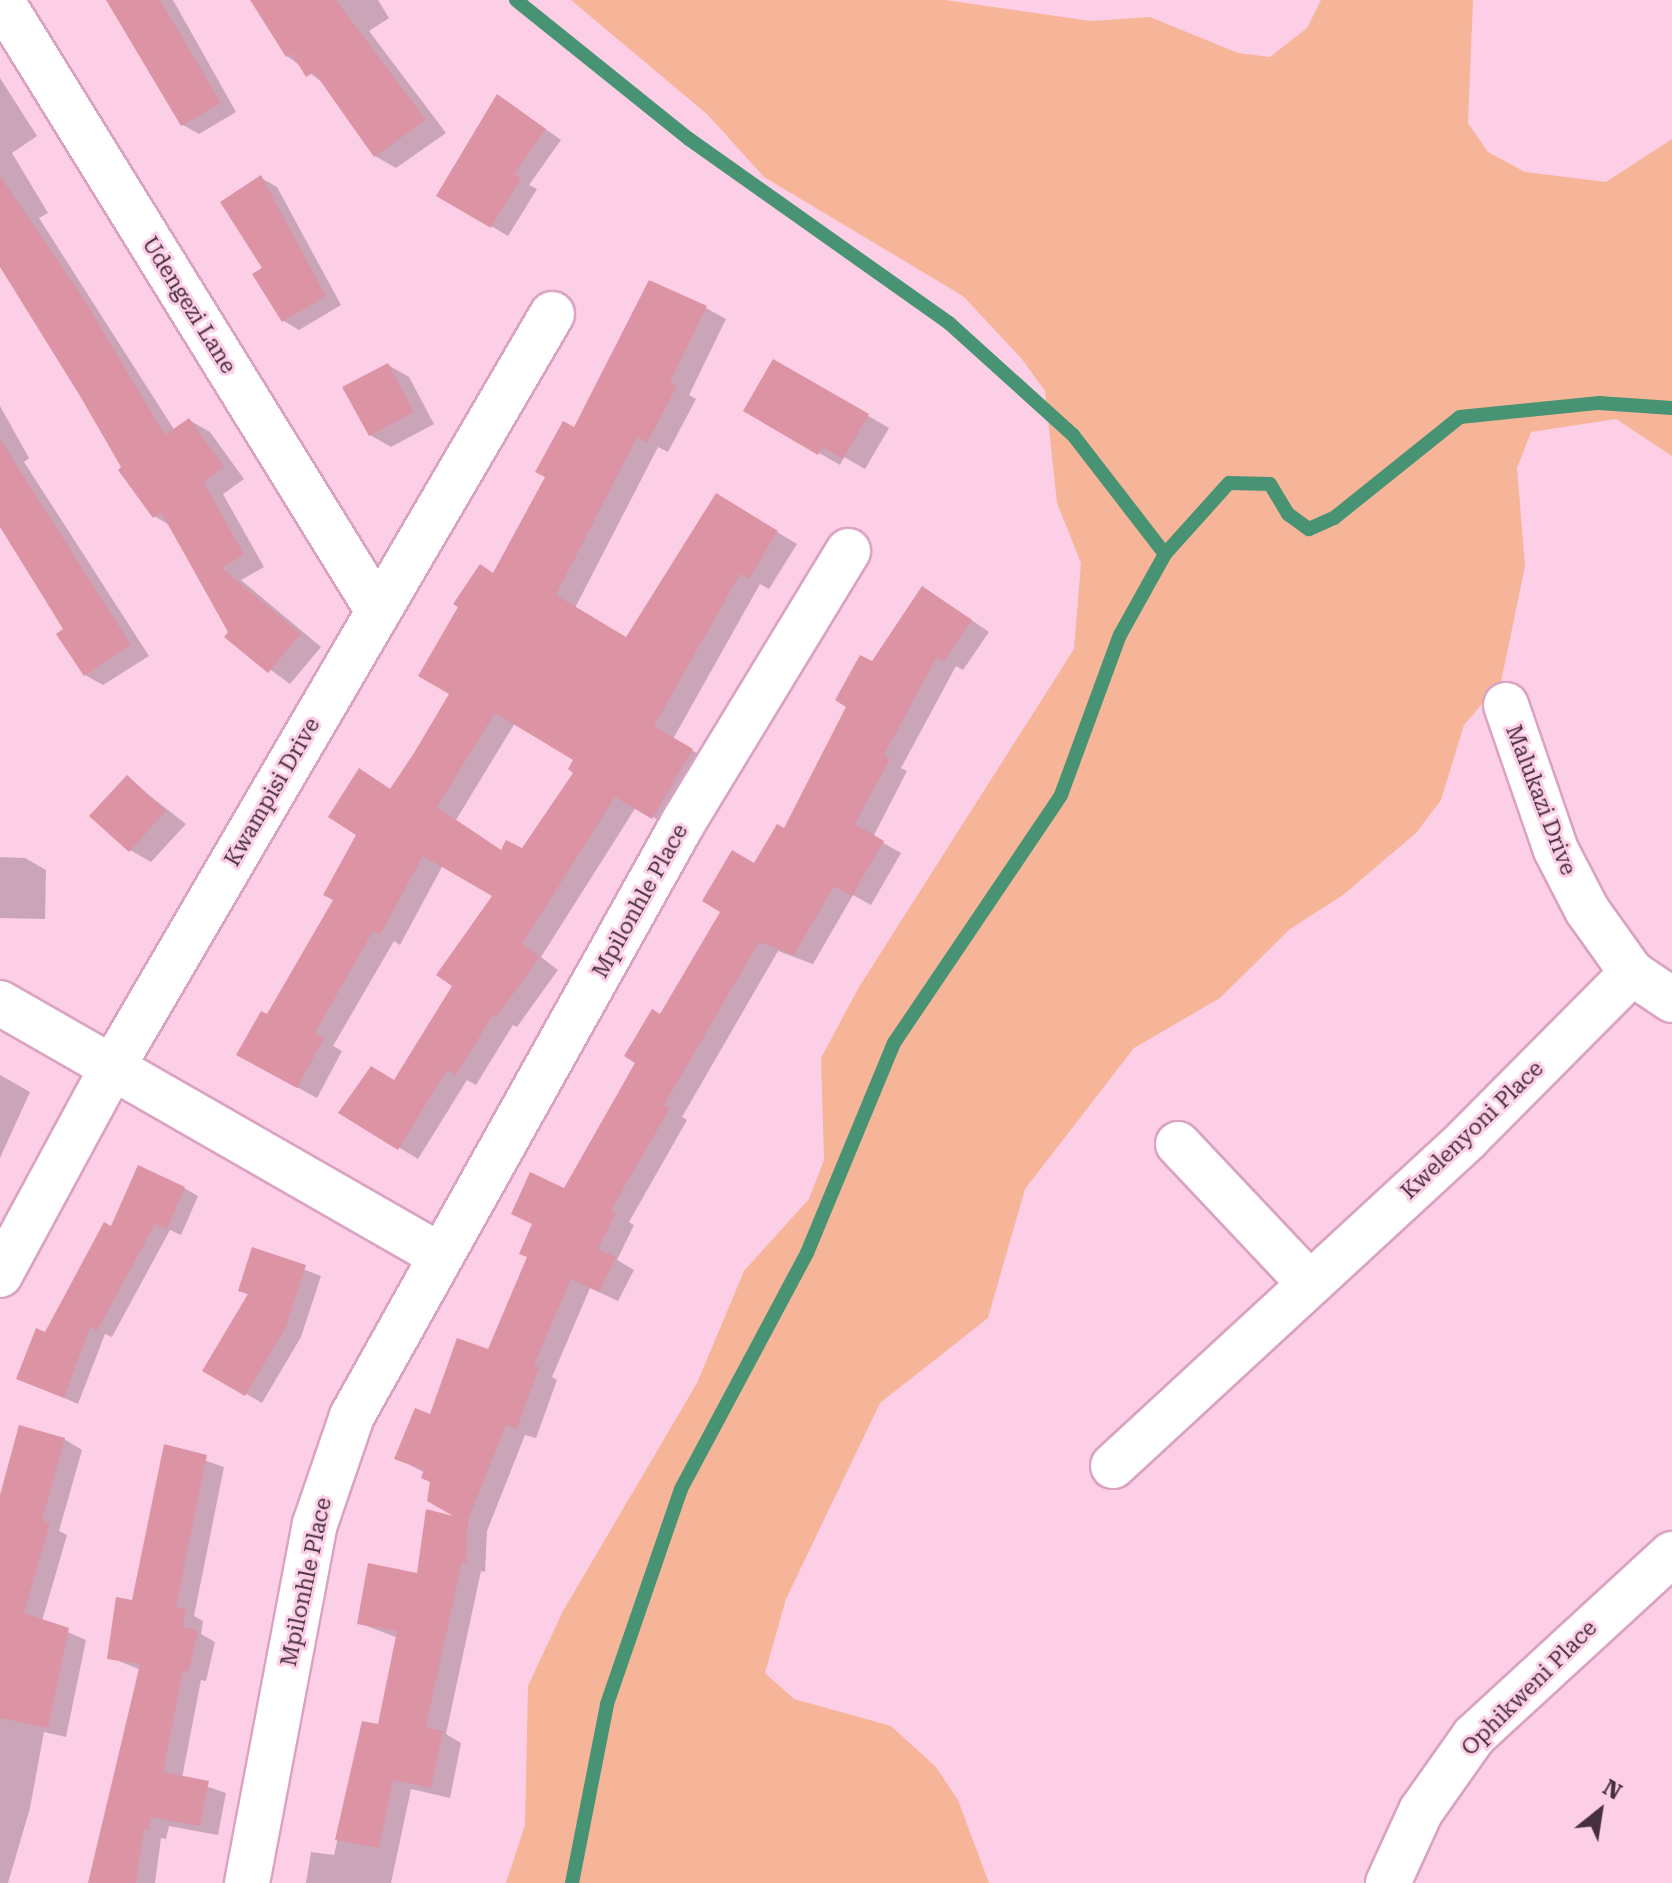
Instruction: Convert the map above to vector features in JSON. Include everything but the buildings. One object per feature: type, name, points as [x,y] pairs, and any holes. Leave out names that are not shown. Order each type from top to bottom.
[{"type":"street","name":"Udengezi Lane","points":[[1,0],[378,611]]},
{"type":"street","name":"Kwampisi Drive","points":[[0,1275],[112,1068],[552,314]]},
{"type":"street","name":"Mpilonhle Place","points":[[247,1883],[326,1488],[352,1416],[684,821],[848,551]]},
{"type":"street","name":"Malukazi Drive","points":[[1506,705],[1556,850],[1587,910],[1632,973],[1672,1000]]},
{"type":"street","name":"Kwelenyoni Place","points":[[1113,1466],[1468,1138],[1632,973]]},
{"type":"street","points":[[0,1003],[441,1256]]},
{"type":"street","points":[[1178,1144],[1309,1283]]},
{"type":"street","name":"Ophikweni Place","points":[[1388,1883],[1421,1811],[1474,1736],[1672,1554]]},
{"type":"shaded area","points":[[571,0],[945,0],[1091,21],[1150,17],[1238,53],[1270,57],[1307,28],[1321,0],[1473,0],[1468,123],[1488,152],[1525,172],[1606,182],[1672,139],[1672,456],[1616,419],[1531,432],[1517,468],[1525,566],[1501,682],[1464,725],[1441,800],[1416,833],[1343,895],[1290,929],[1220,998],[1134,1048],[1025,1189],[988,1318],[880,1403],[786,1599],[765,1673],[794,1699],[891,1726],[936,1767],[958,1800],[989,1883],[506,1883],[525,1825],[528,1686],[563,1611],[697,1383],[744,1271],[809,1199],[824,1160],[821,1058],[859,987],[1074,649],[1081,563],[1057,503],[1045,391],[1021,358],[963,296],[764,177],[708,115]]},
{"type":"waterway","points":[[516,0],[689,139],[949,323],[1073,435],[1165,554]]},
{"type":"waterway","points":[[572,1883],[607,1704],[681,1489],[807,1253],[894,1043],[1061,795],[1120,635],[1165,554],[1229,483],[1270,484],[1288,514],[1309,529],[1334,518],[1460,417],[1599,403],[1672,408]]}]
